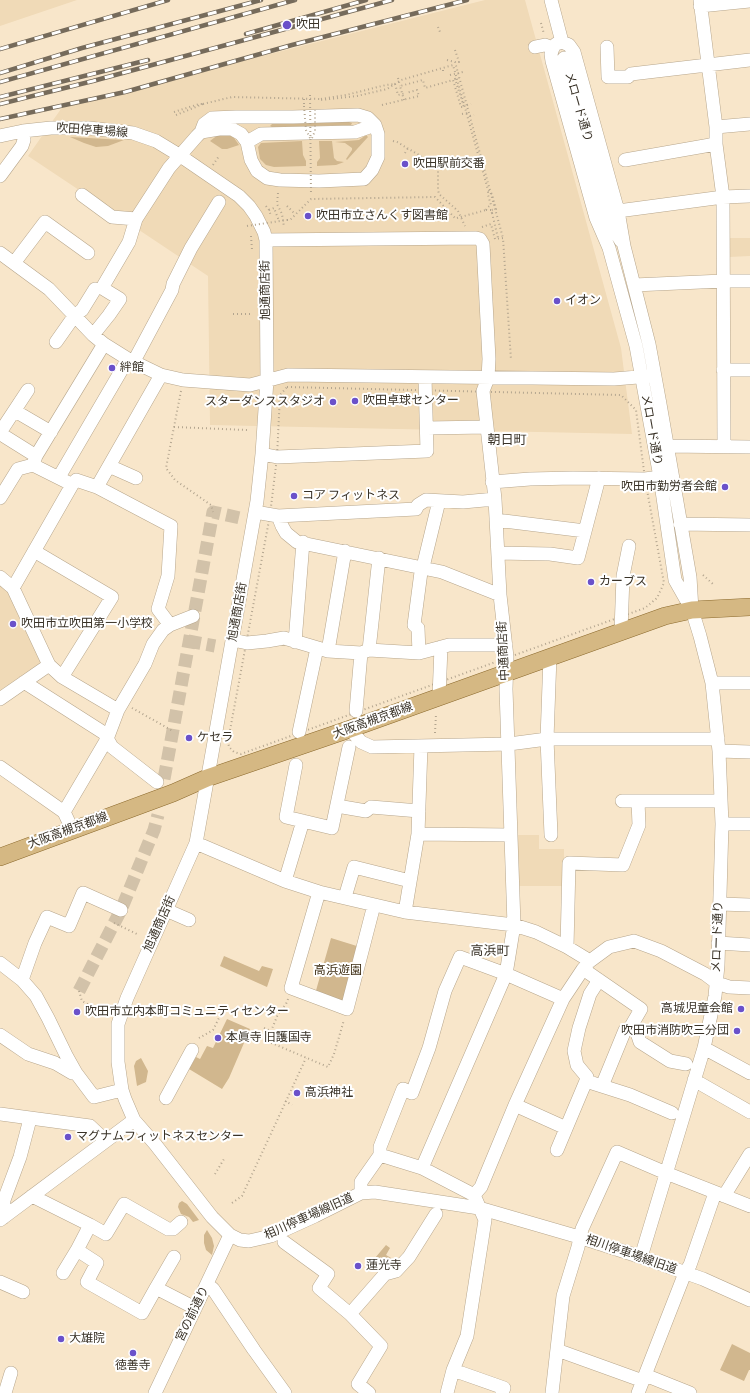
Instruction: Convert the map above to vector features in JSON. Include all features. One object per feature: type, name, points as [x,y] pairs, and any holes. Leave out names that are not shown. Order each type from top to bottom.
[{"type":"main road","name":"大阪高槻京都線","points":[[0,856],[173,793],[207,778],[350,729],[665,616],[692,610],[750,607]]},
{"type":"street","points":[[551,0],[558,45],[551,54],[552,61],[575,167],[590,220],[609,248]]},
{"type":"street","points":[[724,446],[723,197],[716,144],[716,127],[700,3],[750,1]]},
{"type":"street","points":[[535,47],[545,45],[569,45],[574,52],[618,211],[624,246]]},
{"type":"street","points":[[607,47],[608,77],[628,77],[631,74],[750,60]]},
{"type":"street","name":"メロード通り","points":[[564,58],[611,225]]},
{"type":"street","points":[[93,335],[120,299],[102,288],[129,242],[136,218],[168,168],[201,132],[204,124],[212,118],[358,116],[368,118],[374,125],[378,134],[378,157],[372,170],[364,179],[319,181],[280,180],[267,178],[257,171],[251,160],[247,142],[241,134],[232,129],[219,129],[201,132]]},
{"type":"street","points":[[247,142],[252,130],[262,117]]},
{"type":"street","points":[[716,127],[750,124]]},
{"type":"street","points":[[247,142],[261,134],[354,132],[374,125]]},
{"type":"street","name":"吹田停車場線","points":[[0,136],[23,131],[50,128],[90,128],[133,133],[156,141],[179,155]]},
{"type":"street","points":[[0,176],[22,146],[24,140],[23,131]]},
{"type":"street","points":[[625,160],[716,144]]},
{"type":"street","name":"旭通商店街","points":[[122,1090],[118,1062],[118,1024],[127,998],[196,843],[255,512],[262,454],[267,380],[266,240],[264,232],[256,216],[239,196],[179,155]]},
{"type":"street","points":[[82,195],[112,216],[136,218]]},
{"type":"street","points":[[618,211],[723,197],[750,196]]},
{"type":"street","points":[[59,477],[172,290],[173,284],[192,248],[219,202]]},
{"type":"street","points":[[14,263],[45,222],[88,253]]},
{"type":"street","points":[[609,248],[611,225]]},
{"type":"street","points":[[611,225],[624,246]]},
{"type":"street","name":"中通商店街","points":[[266,240],[476,238],[480,239],[482,244],[489,359],[488,378],[483,391],[495,499],[500,595],[506,644],[510,835],[514,925],[506,974],[422,1168]]},
{"type":"street","name":"メロード通り","points":[[624,246],[648,344],[648,376],[660,477],[675,580],[692,610],[712,683],[719,745],[722,824],[717,983],[704,1048],[641,1257]]},
{"type":"street","name":"メロード通り","points":[[609,248],[636,346],[648,376],[667,446],[690,577],[692,610]]},
{"type":"street","points":[[0,253],[49,289],[93,335],[104,344],[161,375],[183,380],[250,385],[288,376],[614,379],[648,376]]},
{"type":"street","points":[[634,285],[647,283],[750,281]]},
{"type":"street","points":[[56,342],[75,315],[82,310],[95,289]]},
{"type":"street","points":[[0,498],[18,469],[35,461],[104,344]]},
{"type":"street","points":[[723,370],[750,370]]},
{"type":"street","points":[[97,487],[161,375]]},
{"type":"street","points":[[262,454],[277,457],[427,451],[425,378]]},
{"type":"street","points":[[28,390],[1,431],[4,436],[35,461],[72,485]]},
{"type":"street","points":[[15,411],[51,432]]},
{"type":"street","points":[[427,428],[487,427]]},
{"type":"street","points":[[667,446],[750,447]]},
{"type":"street","points":[[109,466],[136,478]]},
{"type":"street","points":[[492,482],[530,479],[645,479],[660,477]]},
{"type":"street","points":[[498,553],[550,554],[578,558],[599,478]]},
{"type":"street","points":[[13,588],[76,480],[97,487],[171,526],[168,576],[158,609],[170,625]]},
{"type":"street","points":[[255,512],[278,516],[416,508],[418,504],[426,500],[462,502],[495,499]]},
{"type":"street","points":[[419,653],[418,628],[414,625],[421,572],[439,501]]},
{"type":"street","points":[[278,516],[286,533],[297,542],[423,567],[442,572],[500,595]]},
{"type":"street","points":[[496,520],[585,531]]},
{"type":"street","points":[[680,524],[750,525]]},
{"type":"street","points":[[295,642],[303,542]]},
{"type":"street","points":[[621,631],[623,576],[629,546]]},
{"type":"street","points":[[34,551],[112,597],[62,677]]},
{"type":"street","points":[[299,732],[323,649],[345,551]]},
{"type":"street","points":[[356,711],[379,558]]},
{"type":"street","points":[[0,577],[13,588],[49,665],[62,677],[120,706]]},
{"type":"street","points":[[64,812],[107,739],[120,706],[145,664],[153,644],[163,630],[170,625],[193,616]]},
{"type":"street","points":[[233,640],[247,643],[284,638],[323,649],[365,652],[419,653],[449,645],[506,644]]},
{"type":"street","points":[[439,697],[441,647]]},
{"type":"street","points":[[550,656],[547,739],[551,835]]},
{"type":"street","points":[[0,699],[49,665]]},
{"type":"street","points":[[24,682],[104,733],[112,748],[157,782]]},
{"type":"street","points":[[712,683],[750,684]]},
{"type":"street","points":[[350,729],[361,742],[372,747],[509,744],[547,739],[719,745],[750,752]]},
{"type":"street","points":[[404,912],[418,834],[421,746]]},
{"type":"street","points":[[296,765],[286,817],[332,828],[349,747]]},
{"type":"street","points":[[0,767],[64,812],[72,830]]},
{"type":"street","points":[[622,801],[721,801]]},
{"type":"street","points":[[567,947],[569,857],[622,865],[639,825],[638,801]]},
{"type":"street","points":[[337,806],[366,811],[371,807],[419,811]]},
{"type":"street","points":[[285,881],[303,821]]},
{"type":"street","points":[[722,824],[750,824]]},
{"type":"street","points":[[418,834],[510,835]]},
{"type":"street","points":[[196,843],[285,881],[319,892],[404,912],[514,925],[536,932],[567,947],[587,965],[600,980],[641,1009],[630,1028],[625,1030],[602,1086]]},
{"type":"street","points":[[345,897],[354,867],[410,881]]},
{"type":"street","points":[[319,892],[291,988],[347,1008],[374,905]]},
{"type":"street","points":[[22,980],[35,943],[47,917],[69,926],[83,893],[121,910]]},
{"type":"street","points":[[720,904],[750,905]]},
{"type":"street","points":[[166,910],[189,920]]},
{"type":"street","points":[[474,1195],[481,1187],[515,1105],[563,999],[587,965],[609,947],[634,941],[673,957],[705,974],[717,983],[729,987],[750,988]]},
{"type":"street","points":[[718,943],[750,945]]},
{"type":"street","points":[[361,1193],[361,1182],[380,1154],[380,1147],[402,1089],[412,1093],[429,1048],[445,991],[460,957],[506,974],[563,999]]},
{"type":"street","points":[[0,963],[22,980],[36,996],[76,1073],[94,1097],[122,1090]]},
{"type":"street","points":[[556,1150],[586,1081],[587,1077],[577,1065],[574,1051],[579,1028],[590,994],[600,980]]},
{"type":"street","points":[[630,1028],[636,1030],[640,1042],[670,1061],[686,1064]]},
{"type":"street","points":[[0,1035],[28,1054],[54,1063],[72,1073],[76,1073]]},
{"type":"street","points":[[704,1048],[750,1073]]},
{"type":"street","points":[[166,1098],[192,1050]]},
{"type":"street","points":[[694,1080],[750,1112]]},
{"type":"street","points":[[586,1081],[630,1095],[672,1113]]},
{"type":"street","name":"相川停車場線旧道","points":[[122,1090],[134,1120],[155,1144],[212,1217],[230,1235],[240,1240],[249,1241],[271,1236],[361,1193],[375,1192],[480,1208],[641,1257],[703,1279],[750,1300]]},
{"type":"street","points":[[515,1105],[566,1128]]},
{"type":"street","points":[[0,1114],[90,1126],[106,1141]]},
{"type":"street","points":[[2,1219],[4,1200],[20,1157],[30,1119]]},
{"type":"street","points":[[2,1219],[134,1120]]},
{"type":"street","points":[[552,1393],[563,1296],[582,1229],[617,1152],[750,1206]]},
{"type":"street","points":[[380,1154],[422,1168],[474,1195],[485,1220],[468,1328],[453,1370],[447,1393]]},
{"type":"street","points":[[642,1383],[685,1273],[690,1265],[719,1194],[750,1154]]},
{"type":"street","points":[[32,1196],[106,1234],[124,1204],[168,1230],[173,1229],[180,1222]]},
{"type":"street","points":[[350,1314],[385,1274],[396,1271],[409,1257],[436,1214]]},
{"type":"street","points":[[63,1273],[90,1225]]},
{"type":"street","name":"宮の前通り","points":[[156,1393],[230,1235]]},
{"type":"street","points":[[284,1242],[328,1274],[318,1288],[350,1314],[381,1346],[358,1384],[364,1392]]},
{"type":"street","points":[[77,1250],[97,1263],[87,1282],[142,1313],[174,1257]]},
{"type":"street","points":[[0,1282],[23,1292]]},
{"type":"street","points":[[207,1284],[213,1289],[254,1350],[286,1393]]},
{"type":"street","points":[[156,1288],[195,1308]]},
{"type":"street","points":[[557,1350],[642,1383],[690,1393]]},
{"type":"street","points":[[453,1370],[504,1388],[502,1393]]},
{"type":"street","points":[[4,1393],[11,1373]]},
{"type":"path","points":[[541,23],[545,36]]},
{"type":"path","points":[[438,27],[440,32]]},
{"type":"path","points":[[455,50],[460,62]]},
{"type":"path","points":[[447,60],[455,62],[503,238],[511,360]]},
{"type":"path","points":[[175,114],[203,104],[232,97],[304,98],[321,100],[356,96],[387,88],[401,80],[453,65],[488,190],[491,205],[486,210]]},
{"type":"path","points":[[450,74],[462,72]]},
{"type":"path","points":[[398,78],[406,99]]},
{"type":"path","points":[[400,86],[423,80],[425,88],[453,80],[461,107],[464,107],[456,79],[459,78]]},
{"type":"path","points":[[382,105],[419,96],[417,90],[398,95],[395,84]]},
{"type":"path","points":[[310,95],[311,199]]},
{"type":"path","points":[[304,98],[306,130],[311,139]]},
{"type":"path","points":[[314,99],[314,104]]},
{"type":"path","points":[[467,105],[471,104]]},
{"type":"path","points":[[311,139],[315,131],[314,110]]},
{"type":"path","points":[[462,114],[474,115]]},
{"type":"path","points":[[393,141],[408,148],[434,164],[438,170],[439,194],[458,211],[467,231]]},
{"type":"path","points":[[406,153],[408,148]]},
{"type":"path","points":[[213,166],[219,156]]},
{"type":"path","points":[[424,158],[424,163]]},
{"type":"path","points":[[249,230],[247,226],[287,220],[311,199],[435,197],[455,218],[457,218],[486,210],[496,209],[492,194],[488,190]]},
{"type":"path","points":[[278,193],[277,204],[282,214],[285,230]]},
{"type":"path","points":[[287,206],[295,214]]},
{"type":"path","points":[[269,210],[274,208],[280,221]]},
{"type":"path","points":[[491,210],[498,237]]},
{"type":"path","points":[[478,228],[491,224],[495,239],[498,237],[503,238]]},
{"type":"path","points":[[251,234],[252,250]]},
{"type":"path","points":[[233,314],[251,314]]},
{"type":"path","points":[[183,380],[166,468],[175,480],[211,505],[212,512]]},
{"type":"path","points":[[174,427],[247,430]]},
{"type":"path","points":[[120,706],[173,731]]},
{"type":"path","points":[[434,746],[436,714]]},
{"type":"path","points":[[114,923],[138,934]]},
{"type":"path","points":[[79,991],[82,1001],[100,1011]]},
{"type":"path","points":[[267,1040],[278,1014],[288,1000]]},
{"type":"path","points":[[263,1039],[328,1067],[334,1054],[347,1008]]},
{"type":"path","points":[[199,1038],[213,1030],[218,1018]]},
{"type":"path","points":[[264,1028],[271,1031]]},
{"type":"path","points":[[232,1203],[242,1196],[306,1058]]},
{"type":"path","points":[[286,1102],[292,1105]]},
{"type":"path","points":[[215,1174],[224,1159]]},
{"type":"shaded area","points":[[0,0],[77,0],[0,26]]},
{"type":"shaded area","points":[[485,0],[525,0],[621,348],[632,434],[210,425],[208,276],[28,156],[63,106]]},
{"type":"shaded area","points":[[728,238],[750,238],[750,256],[729,257]]},
{"type":"shaded area","name":"吹田市立吹田第一小学校","points":[[0,580],[6,585],[46,663],[0,695]]},
{"type":"shaded area","points":[[515,835],[539,835],[539,849],[564,849],[564,886],[516,886]]},
{"type":"green space","points":[[352,123],[351,125],[270,126],[272,124]]},
{"type":"green space","points":[[219,134],[232,135],[239,145],[222,149],[210,141]]},
{"type":"green space","points":[[366,135],[368,137],[347,160],[346,159],[352,148],[345,143],[335,142],[359,140]]},
{"type":"green space","points":[[70,137],[124,140],[108,146],[96,147]]},
{"type":"green space","points":[[302,141],[303,155],[306,161],[306,166],[274,167],[266,165],[260,159],[258,147],[261,143]]},
{"type":"green space","points":[[319,141],[332,141],[334,158],[337,161],[344,162],[336,165],[317,166],[317,162],[320,158]]},
{"type":"green space","name":"高浜遊園","points":[[331,938],[360,947],[345,1003],[315,994]]},
{"type":"green space","points":[[224,956],[259,971],[262,966],[273,969],[267,987],[220,966]]},
{"type":"green space","points":[[227,1019],[250,1029],[229,1078],[222,1089],[189,1069],[196,1057],[200,1059],[207,1046],[213,1048]]},
{"type":"green space","points":[[141,1058],[148,1071],[146,1082],[137,1086],[134,1066],[136,1061]]},
{"type":"green space","points":[[182,1201],[187,1204],[199,1220],[193,1222],[189,1217],[181,1214],[178,1207],[179,1203]]},
{"type":"green space","points":[[207,1230],[212,1238],[214,1246],[212,1255],[206,1250],[204,1243],[204,1235]]},
{"type":"green space","points":[[386,1245],[390,1248],[386,1255],[398,1262],[389,1270],[375,1258]]},
{"type":"green space","points":[[732,1344],[750,1353],[750,1370],[744,1381],[720,1370]]},
{"type":"tunnel","points":[[164,779],[213,512],[240,518]]},
{"type":"tunnel","points":[[188,641],[215,646]]},
{"type":"tunnel","points":[[79,991],[121,910],[154,830],[158,815]]},
{"type":"railway","points":[[0,49],[168,0]]},
{"type":"railway","points":[[0,73],[82,48],[261,0]]},
{"type":"railway","points":[[0,82],[295,0]]},
{"type":"railway","points":[[246,34],[366,0]]},
{"type":"railway","points":[[0,104],[93,81],[392,0]]},
{"type":"railway","points":[[0,119],[125,92],[292,45],[467,0]]},
{"type":"railway","points":[[0,97],[148,60]]},
{"type":"place","name":"吹田","points":[[287,25]]},
{"type":"place","name":"吹田駅前交番","points":[[405,164]]},
{"type":"place","name":"吹田市立さんくす図書館","points":[[308,216]]},
{"type":"place","name":"イオン","points":[[557,301]]},
{"type":"place","name":"絆館","points":[[112,368]]},
{"type":"place","name":"吹田卓球センター","points":[[355,401]]},
{"type":"place","name":"スターダンススタジオ","points":[[333,402]]},
{"type":"place","name":"吹田市勤労者会館","points":[[725,487]]},
{"type":"place","name":"コア フィットネス","points":[[294,496]]},
{"type":"place","name":"カーブス","points":[[591,582]]},
{"type":"place","name":"吹田市立吹田第一小学校","points":[[13,624]]},
{"type":"place","name":"ケセラ","points":[[189,738]]},
{"type":"place","name":"高城児童会館","points":[[741,1009]]},
{"type":"place","name":"吹田市立内本町コミュニティセンター","points":[[77,1012]]},
{"type":"place","name":"吹田市消防吹三分団","points":[[737,1031]]},
{"type":"place","name":"本眞寺 旧護国寺","points":[[218,1038]]},
{"type":"place","name":"高浜神社","points":[[297,1093]]},
{"type":"place","name":"マグナムフィットネスセンター","points":[[68,1137]]},
{"type":"place","name":"蓮光寺","points":[[358,1266]]},
{"type":"place","name":"大雄院","points":[[61,1339]]},
{"type":"place","name":"徳善寺","points":[[133,1353]]},
{"type":"district","name":"朝日町","points":[[507,441]]},
{"type":"district","name":"高浜町","points":[[490,952]]}]
